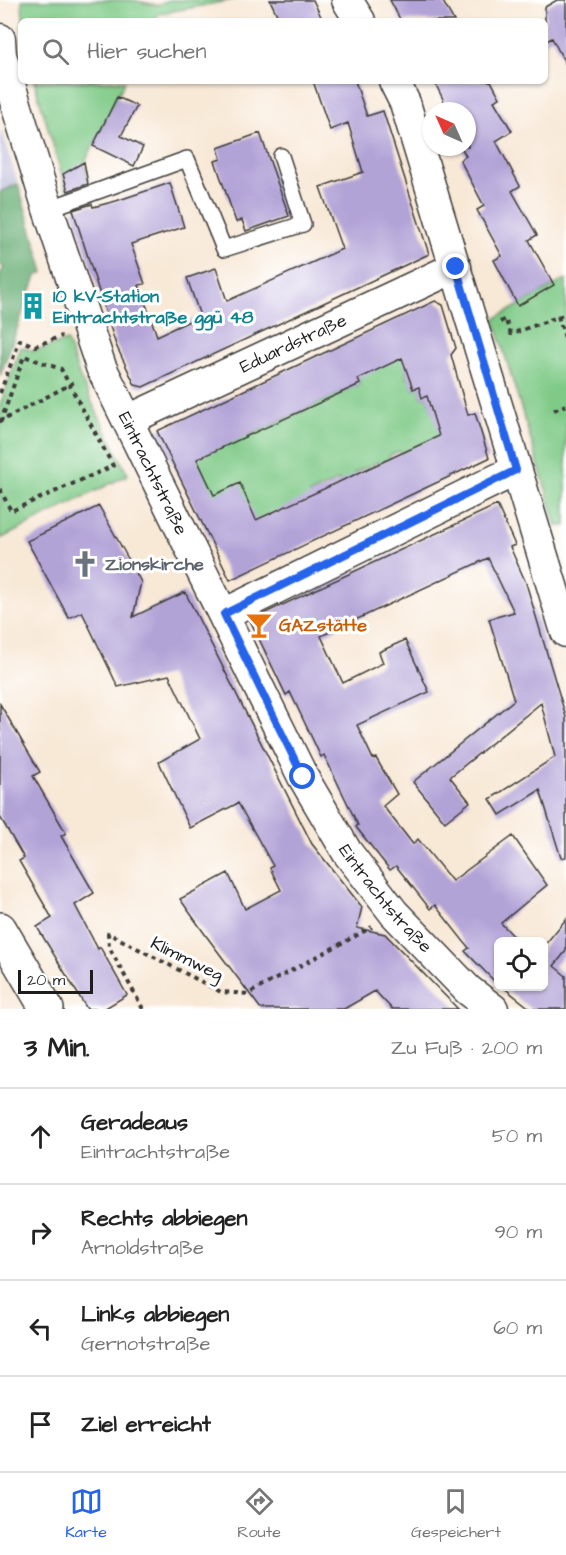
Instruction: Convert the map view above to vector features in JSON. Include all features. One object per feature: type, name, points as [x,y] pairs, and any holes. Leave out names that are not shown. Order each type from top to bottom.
[{"type":"main road","points":[[0,929],[47,1009]]},
{"type":"street","points":[[347,0],[358,18]]},
{"type":"street","name":"Eintrachtstraße","points":[[0,39],[1,55],[48,210],[86,327],[102,367],[303,777],[347,852],[394,913],[468,990],[493,1009]]},
{"type":"street","points":[[396,84],[405,103],[566,632]]},
{"type":"street","name":"Eduardstraße","points":[[128,420],[456,267]]},
{"type":"street","points":[[224,614],[516,470]]},
{"type":"lane","points":[[48,210],[187,159],[225,249],[303,224],[281,156]]},
{"type":"path","points":[[473,324],[496,323],[505,320],[511,334],[566,314]]},
{"type":"path","points":[[558,316],[566,341]]},
{"type":"path","points":[[0,393],[20,340],[35,346],[86,327]]},
{"type":"path","points":[[0,489],[11,511],[113,466],[71,384],[61,369],[24,356],[1,421],[71,384]]},
{"type":"path","points":[[554,410],[566,405]]},
{"type":"path","name":"Klimmweg","points":[[143,1009],[109,947],[108,933],[221,992],[248,994],[365,932]]},
{"type":"shaded area","points":[[0,131],[18,184],[0,192]]},
{"type":"green space","points":[[22,0],[132,0],[157,5],[169,0],[233,0],[158,14],[156,18],[23,18]]},
{"type":"green space","points":[[35,84],[124,84],[85,162],[88,180],[68,195]]},
{"type":"green space","points":[[18,184],[44,272],[36,276],[0,376],[0,275],[4,267],[0,265],[0,192]]},
{"type":"green space","points":[[566,279],[566,526],[557,526],[494,319]]},
{"type":"green space","points":[[67,341],[80,378],[128,475],[0,539],[0,405],[21,347],[34,351]]},
{"type":"green space","points":[[405,341],[411,371],[406,372],[407,378],[410,378],[413,389],[419,387],[422,398],[427,396],[442,439],[401,454],[399,451],[389,456],[391,462],[381,467],[378,462],[354,473],[356,478],[342,485],[339,480],[310,494],[312,499],[258,525],[210,497],[194,453],[248,431],[250,435],[360,384],[358,379]]},
{"type":"building","points":[[270,0],[313,0],[322,18],[279,18]]},
{"type":"building","points":[[390,0],[442,0],[452,18],[399,18]]},
{"type":"building","points":[[557,0],[566,0],[566,65],[552,38],[548,40],[548,18],[545,18],[545,7]]},
{"type":"building","points":[[314,84],[356,84],[367,116],[383,111],[429,254],[143,387],[135,385],[116,345],[73,210],[92,204],[93,207],[116,201],[170,183],[184,227],[131,244],[145,284],[139,285],[157,336],[200,316],[187,278],[216,268],[227,301],[342,249],[320,187],[363,172],[348,123],[330,130]]},
{"type":"building","points":[[436,84],[493,84],[500,98],[494,101],[512,131],[496,141],[520,186],[512,191],[537,235],[529,240],[554,285],[518,306],[494,260],[502,256],[477,210],[484,206],[460,160],[466,156],[476,156],[476,102],[444,102]]},
{"type":"building","points":[[117,97],[137,106],[121,136],[143,147],[134,166],[93,146]]},
{"type":"building","points":[[260,133],[289,216],[246,231],[242,220],[236,222],[215,161],[221,159],[218,148]]},
{"type":"building","points":[[84,162],[88,184],[68,191],[63,174]]},
{"type":"building","points":[[435,301],[443,305],[456,348],[451,355],[468,415],[475,413],[489,458],[230,580],[157,431]],"holes":[[[402,358],[413,389],[419,387],[422,398],[427,396],[439,436],[256,520],[240,483],[214,495],[197,459],[360,384],[358,379]]]},
{"type":"building","points":[[497,505],[515,545],[510,547],[526,583],[566,717],[566,857],[561,858],[540,790],[500,815],[490,799],[555,757],[541,703],[450,777],[470,802],[445,822],[413,782],[514,700],[489,619],[514,612],[488,558],[321,636],[343,683],[383,663],[379,652],[405,640],[429,692],[357,725],[373,759],[376,758],[397,794],[383,806],[413,844],[418,839],[452,881],[513,836],[547,885],[501,923],[514,937],[494,937],[494,981],[465,951],[469,948],[435,905],[430,909],[396,866],[390,870],[356,827],[358,825],[324,755],[321,757],[290,692],[286,695],[250,620]]},
{"type":"building","points":[[99,506],[141,582],[133,617],[185,592],[312,844],[362,907],[357,928],[385,934],[458,1009],[392,1009],[375,991],[344,1009],[261,1009],[207,937],[180,899],[228,873],[245,909],[281,890],[270,868],[273,866],[238,803],[190,828],[159,762],[200,739],[169,675],[118,687],[82,612],[69,618],[27,541]]},
{"type":"building","points":[[0,704],[40,772],[33,776],[66,833],[61,836],[94,893],[75,905],[98,949],[100,947],[127,995],[104,1009],[87,1009],[37,927],[52,918],[19,861],[24,858],[0,817]]},
{"type":"building","points":[[566,919],[566,951],[554,966],[566,976],[566,1009],[531,1009],[508,991],[548,991],[548,941]]},
{"type":"place","name":"10 kV-Station Eintrachtstraße ggü 48","points":[[33,306]]},
{"type":"place","name":"Zionskirche","points":[[85,564]]},
{"type":"place","name":"GAZstätte","points":[[259,625]]},
{"type":"route","points":[[303,777],[224,614],[516,470],[456,267]]}]
